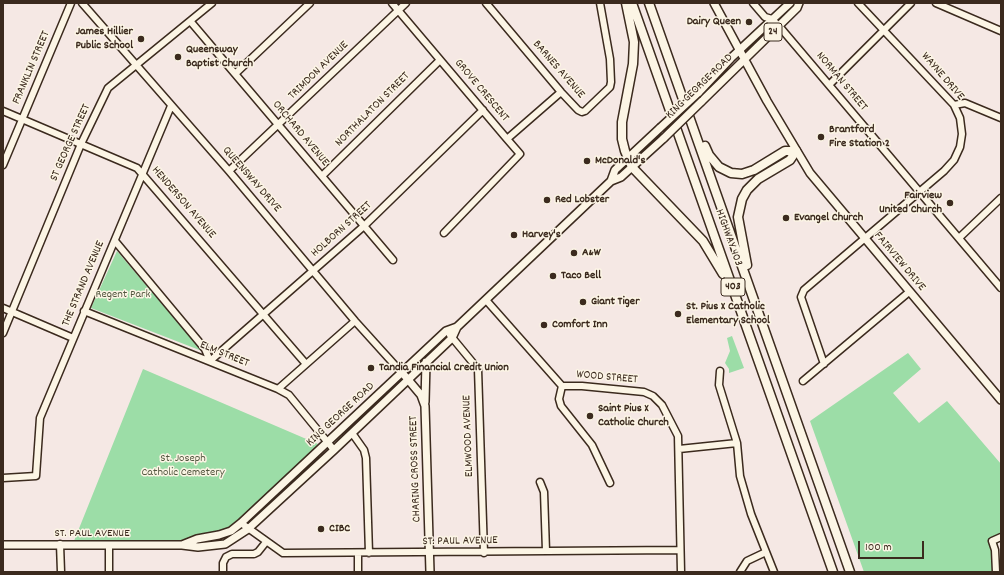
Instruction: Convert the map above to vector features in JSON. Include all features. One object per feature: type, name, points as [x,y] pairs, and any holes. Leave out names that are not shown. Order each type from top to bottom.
[{"type":"highway","points":[[626,3],[634,42],[633,64],[622,122],[622,139],[628,158],[632,167],[703,240],[719,266],[744,320]]},
{"type":"highway","name":"HIGHWAY 403","points":[[632,3],[833,572]]},
{"type":"highway","name":"HIGHWAY 403","points":[[649,3],[850,572]]},
{"type":"highway","points":[[690,117],[709,155],[719,167],[731,173],[742,174],[754,170],[785,152],[796,151]]},
{"type":"highway","points":[[766,333],[744,255],[738,217],[742,199],[747,190],[758,179],[790,160],[796,151]]},
{"type":"main road","name":"FAIRVIEW DRIVE","points":[[714,3],[796,151],[810,173],[1001,400]]},
{"type":"main road","name":"KING GEORGE ROAD","points":[[611,181],[615,170],[698,93],[769,18],[790,3]]},
{"type":"main road","name":"KING GEORGE ROAD","points":[[248,529],[452,338],[457,327],[611,181],[621,177],[664,138],[797,8],[799,3]]},
{"type":"main road","name":"KING GEORGE ROAD","points":[[241,523],[446,331],[457,327]]},
{"type":"main road","points":[[425,406],[426,362]]},
{"type":"main road","name":"CHARING CROSS STREET","points":[[402,373],[421,395],[425,406],[430,572]]},
{"type":"main road","name":"ST. PAUL AVENUE","points":[[182,545],[197,539],[219,535],[230,531],[241,523]]},
{"type":"main road","name":"ST. PAUL AVENUE","points":[[3,545],[182,545],[198,547],[225,544],[248,529]]},
{"type":"street","name":"FRANKLIN STREET","points":[[3,165],[71,3]]},
{"type":"street","name":"QUEENSWAY DRIVE","points":[[82,3],[171,106],[230,171],[355,321],[402,373]]},
{"type":"street","name":"ST GEORGE STREET","points":[[3,333],[81,144],[108,88],[212,3]]},
{"type":"street","points":[[235,74],[310,3]]},
{"type":"street","name":"GROVE CRESCENT","points":[[392,3],[506,139],[561,92]]},
{"type":"street","name":"TRIMDON AVENUE","points":[[230,171],[406,3]]},
{"type":"street","name":"BARNES AVENUE","points":[[486,3],[561,92],[578,110],[582,112],[585,111],[610,87],[611,82],[610,59],[600,3]]},
{"type":"street","name":"NORMAN STREET","points":[[753,3],[778,26],[918,192],[1000,285]]},
{"type":"street","name":"WAYNE DRIVE","points":[[824,364],[801,297],[804,290],[944,171],[954,160],[960,147],[962,134],[960,118],[954,105],[858,3]]},
{"type":"street","points":[[829,85],[911,3]]},
{"type":"street","points":[[936,3],[1001,31]]},
{"type":"street","name":"ORCHARD AVENUE","points":[[190,22],[393,260]]},
{"type":"street","name":"NORTHALATON STREET","points":[[322,176],[440,60]]},
{"type":"street","points":[[954,105],[965,103],[1001,118]]},
{"type":"street","name":"THE STRAND AVENUE","points":[[3,478],[36,476],[40,418],[171,106]]},
{"type":"street","name":"HOLBORN STREET","points":[[210,361],[364,226],[483,110]]},
{"type":"street","name":"HENDERSON AVENUE","points":[[3,111],[137,168],[143,173],[306,364]]},
{"type":"street","points":[[444,233],[520,154],[506,139]]},
{"type":"street","points":[[958,238],[1001,198]]},
{"type":"street","points":[[114,241],[205,349],[210,361]]},
{"type":"street","points":[[803,381],[909,292]]},
{"type":"street","name":"WOOD STREET","points":[[486,300],[562,386],[581,386],[644,392],[654,396],[662,405],[678,436],[680,449],[681,572]]},
{"type":"street","points":[[3,308],[73,338]]},
{"type":"street","name":"ELM STREET","points":[[84,311],[210,361],[289,395],[334,450]]},
{"type":"street","points":[[278,389],[355,321]]},
{"type":"street","name":"ELMWOOD AVENUE","points":[[446,331],[478,369],[484,552]]},
{"type":"street","points":[[720,372],[719,385],[737,443],[740,476],[751,514],[774,572]]},
{"type":"street","points":[[562,386],[559,399],[561,406],[592,444],[610,484]]},
{"type":"street","points":[[352,433],[364,450],[366,458],[369,553]]},
{"type":"street","points":[[680,449],[737,443]]},
{"type":"street","points":[[540,482],[544,492],[546,551]]},
{"type":"street","name":"ST. PAUL AVENUE","points":[[241,523],[283,553],[680,550]]},
{"type":"street","points":[[996,572],[995,550],[992,541],[1001,537]]},
{"type":"street","points":[[223,572],[223,563],[226,557],[232,554],[252,554],[258,552],[266,542]]},
{"type":"street","points":[[60,544],[61,572]]},
{"type":"street","points":[[109,545],[110,572]]},
{"type":"street","points":[[740,572],[747,561],[766,552]]},
{"type":"street","points":[[358,553],[358,572]]},
{"type":"green space","name":"Regent Park","points":[[117,251],[202,351],[91,308]]},
{"type":"green space","points":[[732,336],[744,368],[729,373],[729,369],[725,363],[730,351],[727,338]]},
{"type":"green space","points":[[908,353],[921,369],[893,393],[919,423],[947,401],[1001,464],[1001,536],[994,553],[994,572],[864,572],[810,421]]},
{"type":"green space","name":"St. Joseph Catholic Cemetery","points":[[143,369],[318,444],[253,512],[221,534],[179,543],[74,541]]},
{"type":"place","name":"Dairy Queen","points":[[749,22]]},
{"type":"place","name":"James Hillier Public School","points":[[141,39]]},
{"type":"place","name":"Queensway Baptist Church","points":[[178,57]]},
{"type":"place","name":"Brantford Fire Station 2","points":[[821,137]]},
{"type":"place","name":"McDonald's","points":[[587,161]]},
{"type":"place","name":"Red Lobster","points":[[547,200]]},
{"type":"place","name":"Fairview United Church","points":[[950,203]]},
{"type":"place","name":"Evangel Church","points":[[786,218]]},
{"type":"place","name":"Harvey's","points":[[514,235]]},
{"type":"place","name":"A&W","points":[[574,253]]},
{"type":"place","name":"Taco Bell","points":[[553,276]]},
{"type":"place","name":"Giant Tiger","points":[[583,302]]},
{"type":"place","name":"St. Pius X Catholic Elementary School","points":[[678,314]]},
{"type":"place","name":"Comfort Inn","points":[[544,325]]},
{"type":"place","name":"Tandia Financial Credit Union","points":[[371,368]]},
{"type":"place","name":"Saint Pius X Catholic Church","points":[[590,416]]},
{"type":"place","name":"CIBC","points":[[321,529]]}]
